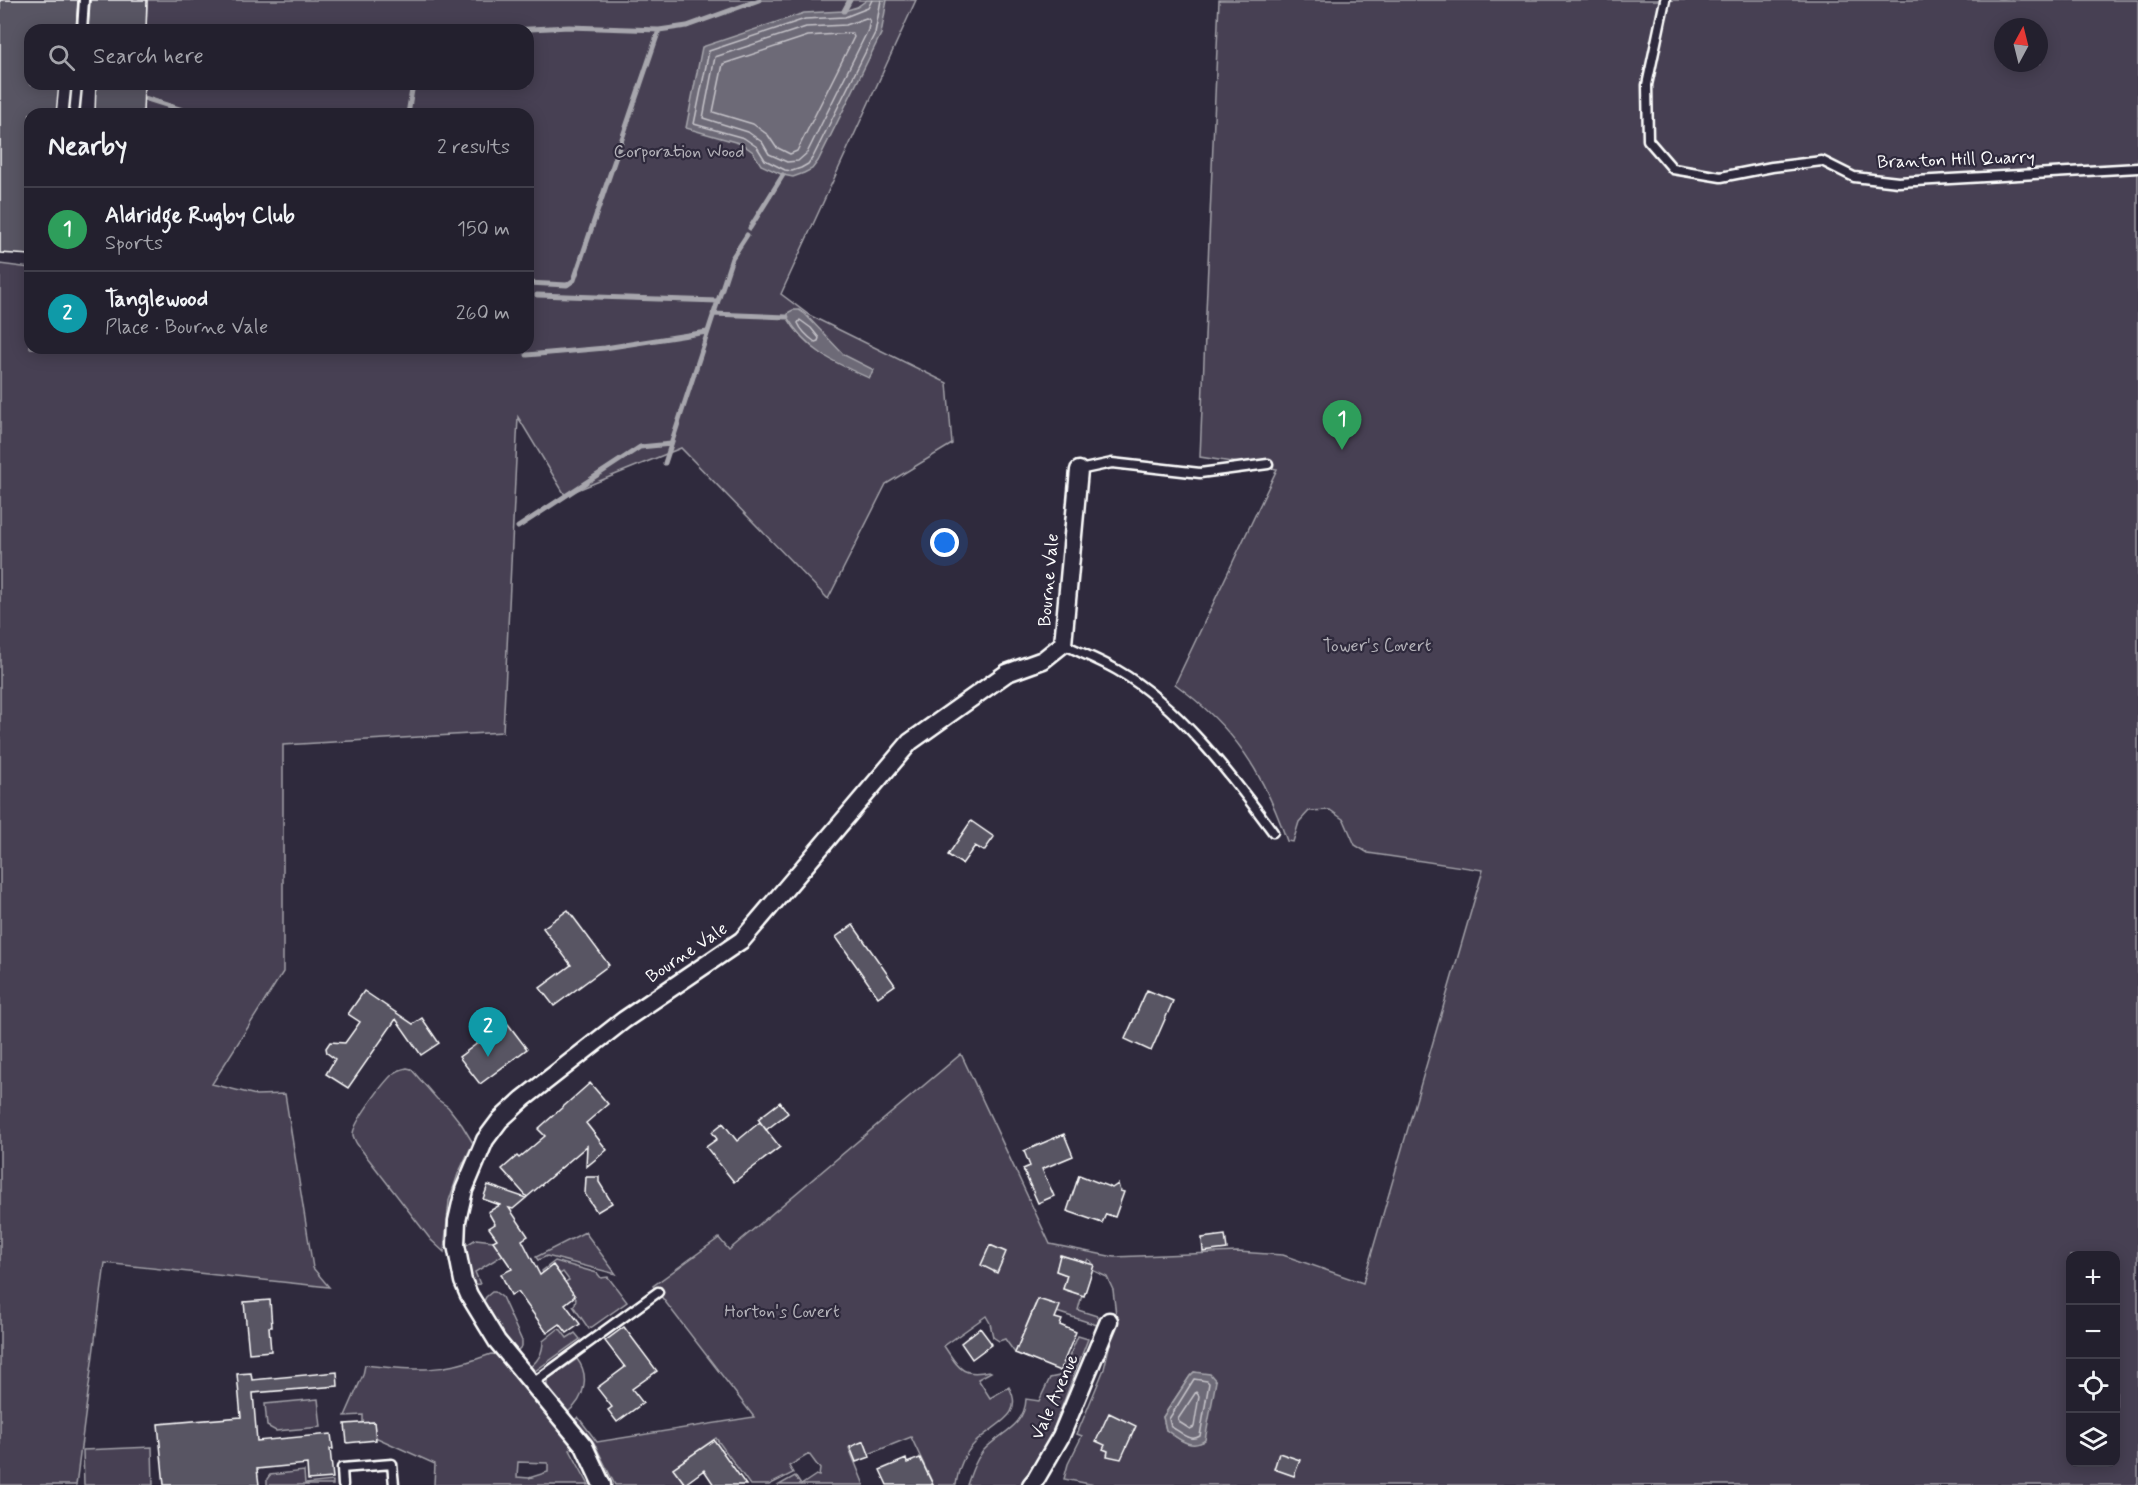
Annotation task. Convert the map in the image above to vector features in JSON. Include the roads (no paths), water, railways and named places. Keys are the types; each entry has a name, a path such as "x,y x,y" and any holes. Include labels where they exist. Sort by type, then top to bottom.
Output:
{"street":[{"name":"Bourne Vale","path":"603,1485 584,1446 497,1341 469,1295 460,1269 456,1245 460,1205 472,1166 485,1140 500,1120 523,1099 624,1020 742,940 910,742 1007,673 1043,660 1063,644 1079,470"},
{"name":"Vale Avenue","path":"1031,1485 1061,1436 1109,1321"}],"lane":[{"path":"82,24 84,0"},
{"name":"Branton Hill Quarry","path":"1665,0 1647,86 1648,140 1673,169 1720,177 1772,167 1822,162 1854,177 1898,182 2138,168"},
{"path":"75,108 76,90"},
{"path":"1079,470 1112,463 1200,473 1268,464"},
{"path":"1063,644 1118,670 1156,699 1195,735 1229,774 1273,832"},
{"path":"533,1383 658,1292"},
{"path":"343,1485 342,1468 392,1464 394,1485"}],"water":[{"path":"867,0 887,0 881,34 812,169 793,177 783,175 761,165 753,152 742,144 686,128 702,47 804,13 844,11 857,7"},
{"path":"793,310 799,310 805,314 844,355 874,370 869,378 833,361 803,339 787,317"},
{"path":"1194,1372 1210,1374 1216,1381 1205,1440 1190,1444 1166,1430 1163,1417"}],"waterway":[{"path":"534,29 569,27 659,30 687,26 759,0"},
{"path":"844,11 850,0"},
{"path":"534,283 567,285 574,280 659,30"},
{"path":"409,108 412,90"},
{"path":"141,97 176,108"},
{"path":"750,228 783,175"},
{"path":"665,463 732,258 747,235"},
{"path":"537,295 718,301"},
{"path":"713,314 787,317"},
{"path":"527,355 605,348 707,332"},
{"path":"518,527 640,447 671,444"}],"place":[{"name":"Aldridge Rugby Club","path":"1342,450"},
{"name":"Tanglewood","path":"488,1057"}],"park label":[{"name":"Corporation Wood","path":"679,152"},
{"name":"Tower's Covert","path":"1377,646"},
{"name":"Horton's Covert","path":"782,1312"}]}
